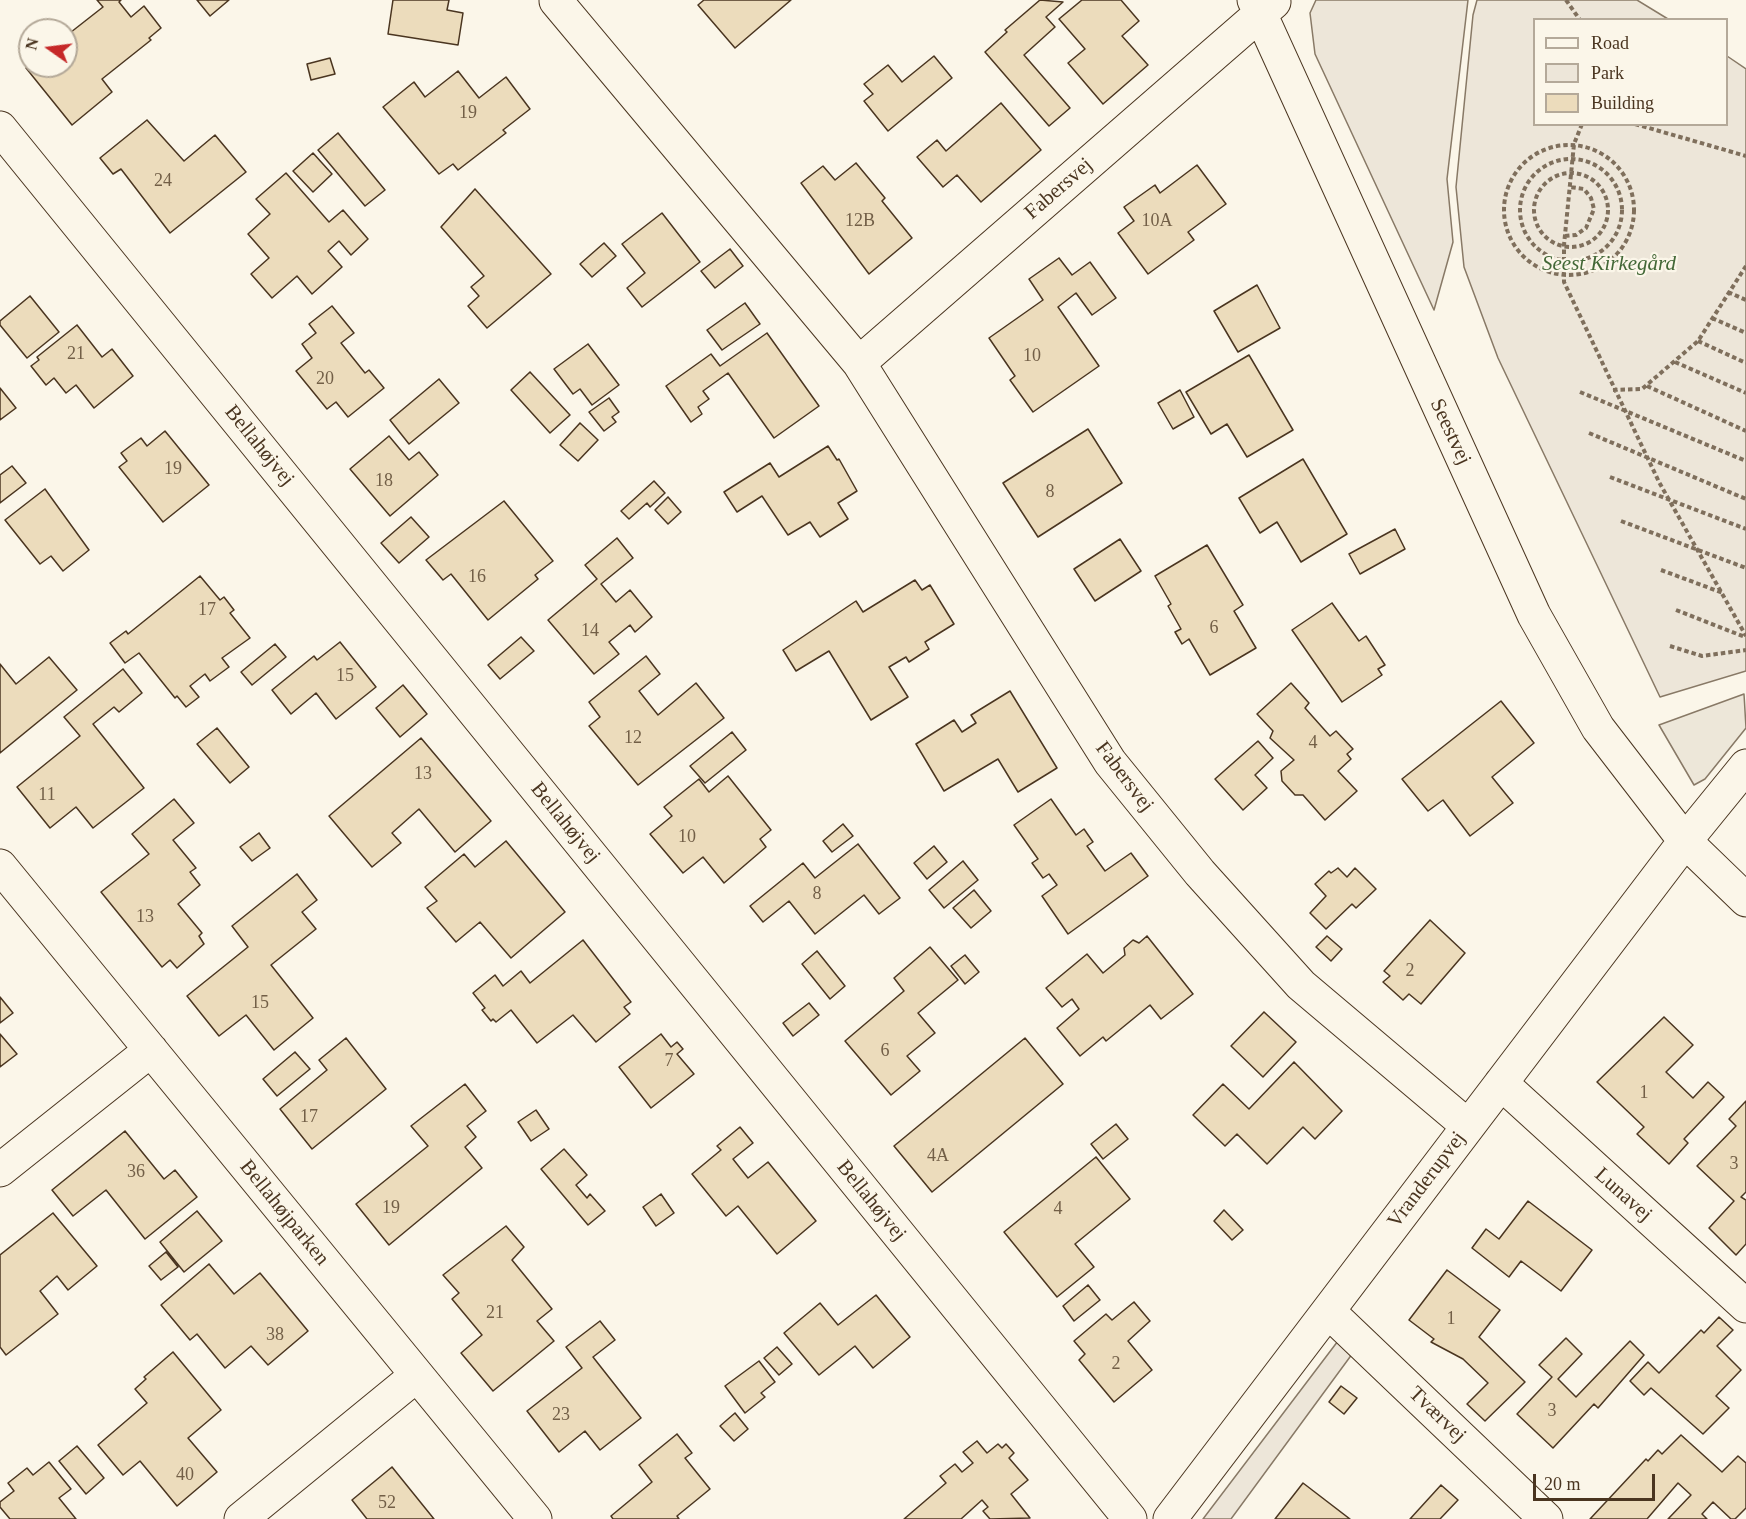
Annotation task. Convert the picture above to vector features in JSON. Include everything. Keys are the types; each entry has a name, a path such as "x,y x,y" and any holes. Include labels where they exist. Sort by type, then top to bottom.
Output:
{"street":[{"name":"Fabersvej","path":"556,2 859,363 1110,762 1200,873 1301,985 1468,1126"},
{"name":"Fabersvej","path":"859,363 1263,5"},
{"name":"Seestvej","path":"1263,5 1534,615 1598,728 1685,841 1746,900"},
{"name":"Bellahøjvej","path":"0,128 1130,1519"},
{"path":"1685,841 1746,766"},
{"name":"Vranderupvej","path":"1170,1519 1685,841"},
{"name":"Bellahøjparken","path":"0,866 535,1519"},
{"path":"0,1170 151,1050"},
{"name":"Lunavej","path":"1501,1083 1746,1306"},
{"name":"Tværvej","path":"1328,1311 1546,1519"},
{"path":"241,1519 417,1375"}],"path":[{"path":"1566,0 1580,18"},
{"path":"1581,126 1574,144 1572,160 1564,245 1564,282 1613,390 1669,500 1700,551 1746,637"},
{"path":"1642,126 1746,156"},
{"path":"1574,144 1602,153 1625,175 1631,188 1634,222 1630,235 1604,266 1592,273 1564,276 1546,271 1528,262 1517,248 1505,217 1505,201 1516,170 1529,157 1555,145 1574,144"},
{"path":"1572,160 1589,161 1612,180 1621,209 1619,224 1612,240 1601,253 1586,260 1564,261 1538,250 1527,237 1519,207 1523,190 1533,174 1546,164 1572,160"},
{"path":"1571,172 1595,181 1602,190 1609,214 1606,227 1589,245 1580,247 1564,245 1554,242 1541,233 1534,220 1533,204 1549,181 1559,174 1571,172"},
{"path":"1565,236 1576,235 1586,228 1594,209 1591,198 1584,189 1570,187"},
{"path":"1613,390 1642,389 1698,341 1745,268"},
{"path":"1728,292 1746,300"},
{"path":"1712,318 1746,333"},
{"path":"1698,341 1746,363"},
{"path":"1675,362 1746,393"},
{"path":"1647,386 1746,431"},
{"path":"1580,392 1746,461"},
{"path":"1589,433 1746,499"},
{"path":"1610,477 1746,529"},
{"path":"1621,521 1746,568"},
{"path":"1661,570 1723,593"},
{"path":"1676,610 1746,637"},
{"path":"1670,645 1702,656 1746,650"}],"green space":[{"path":"1316,0 1468,0 1447,179 1453,242 1434,310 1315,54 1310,13"},
{"name":"Seest Kirkegård","path":"1477,0 1637,0 1666,18 1533,18 1533,126 1728,126 1728,57 1746,69 1746,671 1660,697 1498,358 1464,267 1456,187 1473,15"},
{"path":"1341,1337 1358,1346 1231,1519 1203,1519"}],"shaded area":[{"path":"1744,694 1746,728 1705,779 1694,785 1659,725"}],"building":[{"path":"97,0 121,0 119,2 131,17 144,6 161,28 149,38 151,40 102,79 112,92 72,125 34,78 78,78 78,27 103,7"},
{"path":"197,0 229,0 210,16"},
{"path":"393,0 449,0 447,10 463,13 458,45 388,34"},
{"path":"704,0 791,0 735,48 698,5"},
{"path":"1040,0 1063,2 1046,17 1055,27 1024,55 1070,108 1049,126 985,52 1007,32 1005,30"},
{"path":"1082,0 1121,0 1139,21 1122,36 1148,65 1103,104 1068,63 1085,49 1059,19"},
{"path":"934,56 952,78 888,131 864,101 873,94 864,84 888,65 902,82"},
{"path":"330,58 335,74 311,80 307,64"},
{"path":"458,71 479,98 506,77 530,109 503,130 506,133 458,170 453,164 439,174 383,107 414,82 425,97"},
{"path":"1001,103 1041,150 981,202 957,175 943,187 917,157 937,140 946,151"},
{"path":"147,120 184,161 215,135 246,172 170,233 121,169 113,174 100,158"},
{"path":"338,133 385,190 365,206 318,150"},
{"path":"313,153 332,174 313,192 293,171"},
{"path":"856,163 885,198 882,201 912,238 869,274 801,183 823,166 835,180"},
{"path":"1197,165 1226,204 1188,232 1194,240 1148,274 1118,233 1134,221 1124,207 1155,185 1160,193"},
{"path":"286,173 329,222 343,210 368,239 351,255 339,241 328,251 342,267 312,294 297,276 272,298 251,274 269,258 248,234 270,214 256,199"},
{"path":"475,189 551,274 487,328 468,306 479,296 471,287 484,276 441,227"},
{"path":"662,213 700,262 642,307 627,288 645,273 622,244"},
{"path":"604,243 616,256 592,277 580,264"},
{"path":"730,249 743,266 715,288 701,271"},
{"path":"1059,258 1072,275 1090,262 1116,298 1092,315 1076,293 1058,307 1099,366 1033,412 1010,380 1015,376 989,338 1043,300 1029,279"},
{"path":"1257,285 1280,328 1238,352 1214,311"},
{"path":"30,296 59,332 27,358 0,325 0,321"},
{"path":"745,303 760,324 722,350 707,330"},
{"path":"332,306 354,333 341,343 365,373 369,370 384,388 348,417 336,402 327,409 296,371 312,358 302,344 316,333 309,324"},
{"path":"77,325 102,357 112,349 133,376 94,408 76,385 66,393 54,378 46,385 31,366 39,360 37,357"},
{"path":"767,333 819,406 774,438 728,373 703,391 709,399 698,407 702,414 691,422 666,386 711,354 720,366"},
{"path":"588,344 619,385 592,405 580,389 573,394 554,369"},
{"path":"1249,355 1293,430 1247,457 1227,424 1211,434 1186,392"},
{"path":"530,372 570,415 550,433 511,390"},
{"path":"439,379 459,403 409,444 390,420"},
{"path":"0,388 16,408 0,420"},
{"path":"1180,390 1194,417 1173,429 1158,403"},
{"path":"609,398 619,412 612,417 616,422 604,431 589,412"},
{"path":"580,423 598,440 578,461 560,445"},
{"path":"1088,429 1122,483 1038,537 1003,483"},
{"path":"165,431 209,485 163,522 119,467 127,461 121,453 141,438 147,446"},
{"path":"389,436 409,460 419,452 438,475 390,516 350,469"},
{"path":"828,446 837,460 839,459 857,491 838,503 848,519 820,537 810,522 788,535 762,496 737,512 724,492 770,463 779,477"},
{"path":"1303,459 1347,534 1301,562 1277,522 1260,533 1239,498"},
{"path":"12,466 26,483 0,503 0,475"},
{"path":"654,481 665,493 650,507 647,503 629,519 621,511"},
{"path":"45,489 89,550 63,571 51,556 40,564 5,520"},
{"path":"668,497 681,512 668,524 655,510"},
{"path":"504,501 553,561 535,575 538,579 488,620 451,574 443,580 426,560"},
{"path":"411,517 429,537 399,563 381,543"},
{"path":"1395,529 1405,549 1360,574 1349,554"},
{"path":"617,538 633,558 601,584 616,602 630,590 652,617 635,632 630,625 609,642 619,654 594,674 548,620 597,579 585,565"},
{"path":"1120,539 1141,571 1095,601 1074,569"},
{"path":"1207,545 1243,605 1234,611 1256,648 1210,675 1189,639 1182,644 1175,632 1181,629 1168,606 1171,604 1155,576"},
{"path":"200,576 220,600 224,597 234,610 230,613 250,638 222,658 229,667 210,681 205,674 190,686 199,697 186,707 177,696 175,698 139,653 125,663 110,643 126,631 128,634"},
{"path":"915,580 922,590 930,585 954,624 925,642 929,649 909,662 906,657 889,667 908,697 871,720 829,651 796,671 783,650 856,601 863,612"},
{"path":"1332,603 1359,641 1366,636 1385,665 1378,669 1382,675 1342,702 1292,630"},
{"path":"521,637 534,651 500,679 488,665"},
{"path":"340,642 376,687 336,719 316,693 291,714 272,690 314,656 317,660"},
{"path":"275,644 286,657 252,685 241,672"},
{"path":"646,656 660,674 639,691 658,715 696,683 724,718 638,785 589,726 600,717 589,702"},
{"path":"49,657 77,690 0,753 0,664 16,684"},
{"path":"123,669 142,693 119,712 114,707 93,724 144,788 93,828 76,807 50,828 17,787 80,736 64,717"},
{"path":"1291,683 1309,703 1305,708 1330,736 1336,731 1353,749 1347,754 1351,759 1338,771 1357,791 1325,820 1303,795 1295,795 1282,781 1281,771 1294,760 1270,738 1273,731 1257,714"},
{"path":"403,685 427,714 400,737 376,708"},
{"path":"1010,691 1057,768 1018,792 998,759 944,791 916,744 954,720 962,732 976,723 971,715"},
{"path":"1501,701 1534,743 1492,777 1513,803 1470,836 1443,800 1428,811 1402,779"},
{"path":"217,728 249,767 230,783 197,744"},
{"path":"732,732 746,750 705,783 690,766"},
{"path":"421,738 491,821 455,852 419,809 392,833 401,843 372,867 329,816"},
{"path":"1258,741 1273,758 1255,775 1267,788 1243,810 1215,779"},
{"path":"728,776 771,830 760,839 766,847 724,883 703,857 683,873 650,834 672,816 664,807 699,779 709,792"},
{"path":"174,799 194,823 173,840 196,868 190,872 200,885 178,904 202,933 199,936 204,944 177,968 170,960 162,967 101,892 149,854 132,834"},
{"path":"1051,799 1076,835 1084,829 1093,842 1087,846 1105,871 1131,853 1148,876 1068,934 1042,896 1057,885 1049,874 1043,878 1032,863 1038,859 1014,825"},
{"path":"843,824 853,836 832,852 823,841"},
{"path":"259,833 270,848 252,861 240,847"},
{"path":"506,841 565,912 511,958 480,922 456,942 427,908 437,901 425,887 464,854 475,867"},
{"path":"858,844 900,898 879,914 864,895 815,934 789,901 763,922 750,906 803,863 815,878"},
{"path":"934,846 947,862 927,879 914,863"},
{"path":"963,861 978,880 944,908 929,890"},
{"path":"1338,868 1347,877 1355,868 1376,889 1356,908 1352,904 1326,929 1310,913 1326,896 1315,884 1329,871 1331,873"},
{"path":"297,874 317,900 302,912 316,929 271,965 313,1018 274,1050 246,1015 219,1036 187,996 248,947 232,926"},
{"path":"974,890 991,911 971,928 953,908"},
{"path":"1430,920 1465,953 1421,1004 1409,994 1403,1000 1383,982 1390,976 1384,971"},
{"path":"1147,936 1193,994 1161,1019 1150,1005 1106,1041 1103,1037 1080,1056 1057,1028 1079,1009 1072,999 1062,1007 1046,988 1087,954 1103,973 1125,955 1124,948 1133,940 1139,943"},
{"path":"1327,936 1342,949 1331,961 1316,947"},
{"path":"583,940 631,1002 624,1007 630,1014 596,1042 573,1015 537,1043 511,1010 496,1022 493,1019 491,1021 482,1010 485,1008 473,993 495,975 503,986 521,971 530,983"},
{"path":"930,947 958,980 918,1013 935,1033 907,1056 920,1071 891,1095 845,1041 904,991 894,978"},
{"path":"817,951 845,986 830,999 802,964"},
{"path":"965,955 979,972 965,984 951,966"},
{"path":"0,997 13,1013 0,1023"},
{"path":"809,1003 819,1015 793,1036 783,1023"},
{"path":"1264,1012 1296,1042 1263,1077 1231,1046"},
{"path":"1664,1017 1693,1045 1666,1072 1693,1098 1708,1082 1724,1097 1684,1139 1688,1143 1669,1164 1637,1134 1644,1127 1597,1082"},
{"path":"0,1034 17,1054 0,1067"},
{"path":"661,1034 671,1047 677,1042 683,1049 677,1054 694,1074 651,1108 619,1067"},
{"path":"346,1038 386,1089 312,1149 280,1109 327,1070 319,1060"},
{"path":"1025,1038 1063,1084 932,1192 894,1146"},
{"path":"295,1052 310,1069 277,1096 263,1079"},
{"path":"1294,1062 1342,1111 1315,1139 1303,1127 1267,1164 1237,1134 1225,1146 1193,1115 1223,1084 1249,1109"},
{"path":"465,1084 486,1111 467,1126 476,1137 465,1147 482,1168 389,1245 356,1204 428,1146 411,1126"},
{"path":"1746,1101 1746,1192 1741,1197 1746,1200 1746,1244 1736,1255 1709,1228 1734,1201 1697,1166 1736,1126 1729,1119"},
{"path":"536,1110 549,1129 531,1141 518,1122"},
{"path":"1116,1124 1128,1139 1103,1159 1091,1144"},
{"path":"740,1127 753,1143 733,1159 748,1178 768,1162 816,1221 777,1254 738,1206 726,1216 692,1174 721,1150 717,1146"},
{"path":"125,1131 164,1179 175,1170 197,1197 145,1239 106,1190 73,1216 52,1190"},
{"path":"564,1149 587,1175 576,1185 587,1198 590,1194 605,1211 588,1225 541,1169"},
{"path":"1096,1157 1130,1199 1075,1244 1094,1267 1057,1297 1004,1232"},
{"path":"661,1194 674,1213 656,1226 643,1207"},
{"path":"1528,1201 1592,1250 1561,1291 1521,1261 1509,1277 1472,1248 1486,1229 1499,1239"},
{"path":"1224,1210 1243,1230 1232,1240 1214,1221"},
{"path":"197,1211 222,1241 184,1272 160,1242"},
{"path":"53,1213 97,1266 68,1290 57,1276 40,1291 58,1314 6,1355 0,1347 0,1255"},
{"path":"506,1226 524,1247 512,1260 552,1309 537,1321 554,1341 493,1391 461,1353 482,1335 452,1299 459,1293 443,1275"},
{"path":"166,1252 178,1267 161,1280 149,1266"},
{"path":"209,1264 234,1294 260,1273 308,1331 268,1365 251,1346 225,1368 197,1334 190,1340 161,1305"},
{"path":"1447,1270 1500,1310 1479,1337 1525,1382 1485,1421 1467,1404 1488,1383 1463,1359 1431,1342 1434,1339 1409,1320"},
{"path":"1088,1285 1100,1300 1074,1321 1063,1306"},
{"path":"876,1295 910,1337 873,1368 855,1346 819,1375 784,1333 820,1303 838,1325"},
{"path":"1134,1302 1150,1321 1128,1341 1152,1370 1114,1402 1079,1360 1085,1354 1074,1341 1106,1314 1112,1320"},
{"path":"1719,1317 1733,1330 1717,1346 1741,1370 1716,1396 1729,1408 1703,1434 1651,1388 1644,1395 1630,1381 1648,1362 1659,1373 1701,1330 1704,1333"},
{"path":"600,1321 615,1340 593,1357 641,1418 600,1450 585,1431 559,1452 527,1411 582,1368 566,1347"},
{"path":"1566,1338 1582,1354 1558,1379 1576,1397 1630,1341 1644,1355 1598,1408 1594,1404 1553,1448 1517,1414 1552,1377 1539,1365"},
{"path":"777,1347 792,1364 779,1375 764,1358"},
{"path":"173,1352 221,1410 188,1438 217,1472 177,1506 140,1461 123,1475 98,1445 147,1403 135,1389 146,1379 144,1377"},
{"path":"759,1361 775,1382 761,1393 765,1397 745,1413 725,1386"},
{"path":"1341,1386 1357,1398 1344,1414 1329,1402"},
{"path":"735,1413 748,1429 734,1441 720,1426"},
{"path":"677,1434 692,1453 685,1458 710,1489 677,1516 679,1519 613,1519 611,1516 652,1482 639,1465"},
{"path":"1681,1435 1722,1472 1738,1456 1746,1463 1746,1508 1735,1519 1731,1519 1713,1502 1702,1514 1707,1519 1668,1519 1691,1495 1678,1483 1647,1519 1590,1519 1646,1459 1648,1461 1658,1450 1662,1454"},
{"path":"977,1441 987,1453 998,1444 1002,1448 1006,1444 1014,1453 1009,1458 1028,1480 1011,1494 1030,1518 990,1519 983,1511 988,1507 982,1500 961,1519 904,1519 946,1483 940,1476 955,1464 962,1472 973,1463 963,1452"},
{"path":"77,1446 104,1478 86,1494 59,1461"},
{"path":"49,1462 71,1489 59,1498 76,1519 10,1519 0,1507 0,1502 14,1491 8,1483 27,1468 33,1475"},
{"path":"392,1467 434,1519 367,1519 352,1500"},
{"path":"1303,1483 1350,1519 1275,1519"},
{"path":"1441,1485 1458,1500 1440,1519 1410,1519"}]}
